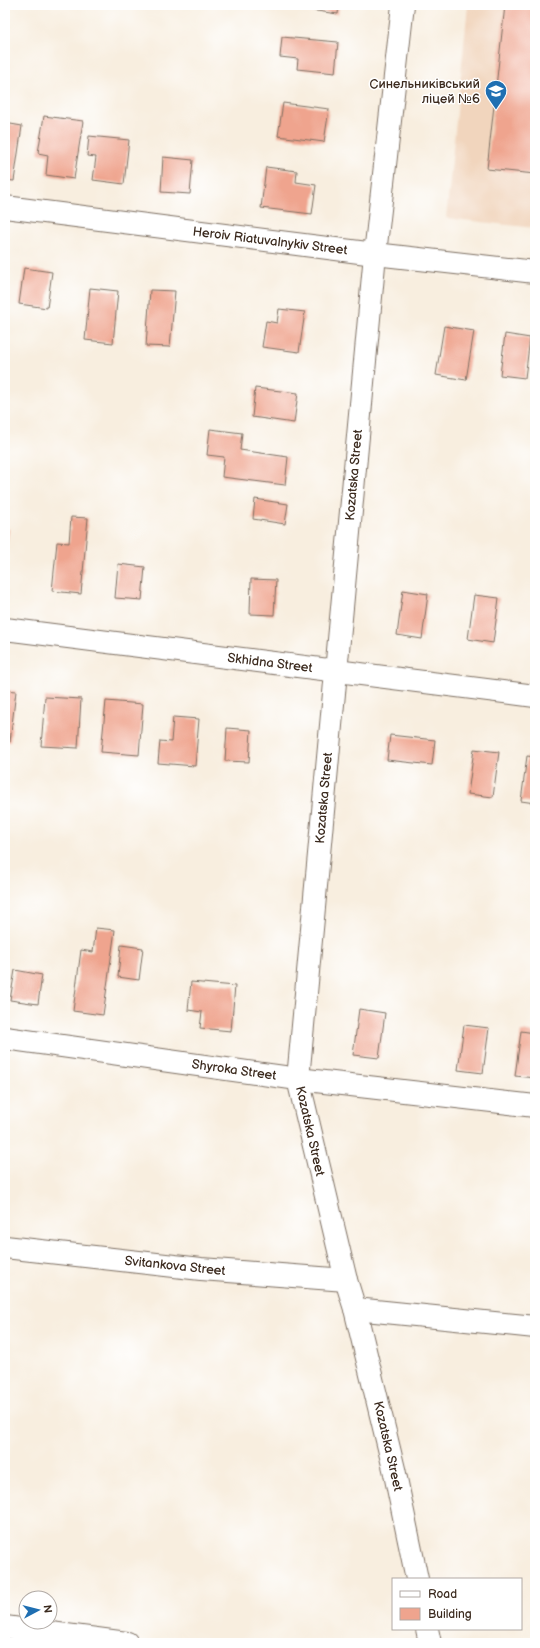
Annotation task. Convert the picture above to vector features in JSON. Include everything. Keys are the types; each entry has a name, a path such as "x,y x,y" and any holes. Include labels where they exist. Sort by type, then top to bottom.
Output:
{"street":[{"name":"Kozatska Street","path":"403,5 375,254 298,1079 346,1280 355,1309 394,1468 417,1578"},
{"name":"Heroiv Riatuvalnykiv Street","path":"5,207 375,254 535,272"},
{"name":"Skhidna Street","path":"5,629 535,696"},
{"name":"Shyroka Street","path":"5,1038 298,1079 535,1106"},
{"name":"Svitankova Street","path":"5,1247 201,1269 346,1280"},
{"path":"355,1309 535,1327"},
{"path":"5,1627 127,1643"},
{"path":"427,1630 430,1643"}],"shaded area":[{"name":"Синельниківський ліцей №6","path":"468,5 535,5 535,228 446,218"}],"building":[{"path":"295,5 339,5 338,14 295,8"},
{"path":"505,5 535,5 535,174 487,169"},
{"path":"282,37 338,42 335,73 297,69 298,59 280,57"},
{"path":"283,103 329,109 324,142 278,136"},
{"path":"44,116 83,121 74,179 46,175 48,155 38,153"},
{"path":"5,123 22,126 14,181 5,180"},
{"path":"89,136 129,140 124,184 93,180 96,157 87,156"},
{"path":"163,157 193,160 190,194 161,192"},
{"path":"266,167 297,171 296,182 316,185 312,214 261,208"},
{"path":"24,268 52,272 47,308 19,304"},
{"path":"90,288 118,291 113,343 85,340"},
{"path":"150,290 175,291 170,347 146,346"},
{"path":"279,309 305,312 299,352 262,347 266,321 277,323"},
{"path":"444,326 474,331 466,380 436,375"},
{"path":"505,334 530,338 525,378 500,375"},
{"path":"255,388 298,393 294,423 252,417"},
{"path":"210,429 242,433 240,450 288,457 285,485 222,477 224,457 207,455"},
{"path":"255,499 288,504 285,524 253,519"},
{"path":"71,517 88,518 81,594 52,591 57,542 69,543"},
{"path":"5,529 9,529 6,552 5,552"},
{"path":"118,564 145,567 142,600 115,598"},
{"path":"251,579 276,580 274,615 250,614"},
{"path":"403,590 428,594 422,639 397,635"},
{"path":"474,595 499,598 493,643 468,639"},
{"path":"5,690 16,691 10,742 5,741"},
{"path":"45,697 81,699 78,748 41,746"},
{"path":"106,701 143,704 139,755 101,752"},
{"path":"173,717 199,719 195,766 158,763 160,741 171,742"},
{"path":"227,728 251,730 249,762 225,761"},
{"path":"390,735 435,740 432,765 387,760"},
{"path":"474,749 499,752 493,797 468,794"},
{"path":"527,756 535,757 535,803 521,801"},
{"path":"96,928 115,930 103,1015 73,1011 81,950 93,952"},
{"path":"121,945 143,948 139,980 118,977"},
{"path":"15,970 42,975 38,1004 10,1000"},
{"path":"191,982 235,986 231,1031 200,1028 202,1012 188,1010"},
{"path":"359,1009 385,1013 379,1058 353,1055"},
{"path":"464,1025 489,1028 483,1073 458,1070"},
{"path":"521,1031 535,1033 535,1078 515,1076"}],"place":[{"name":"Синельниківський ліцей №6","path":"496,110"}]}
